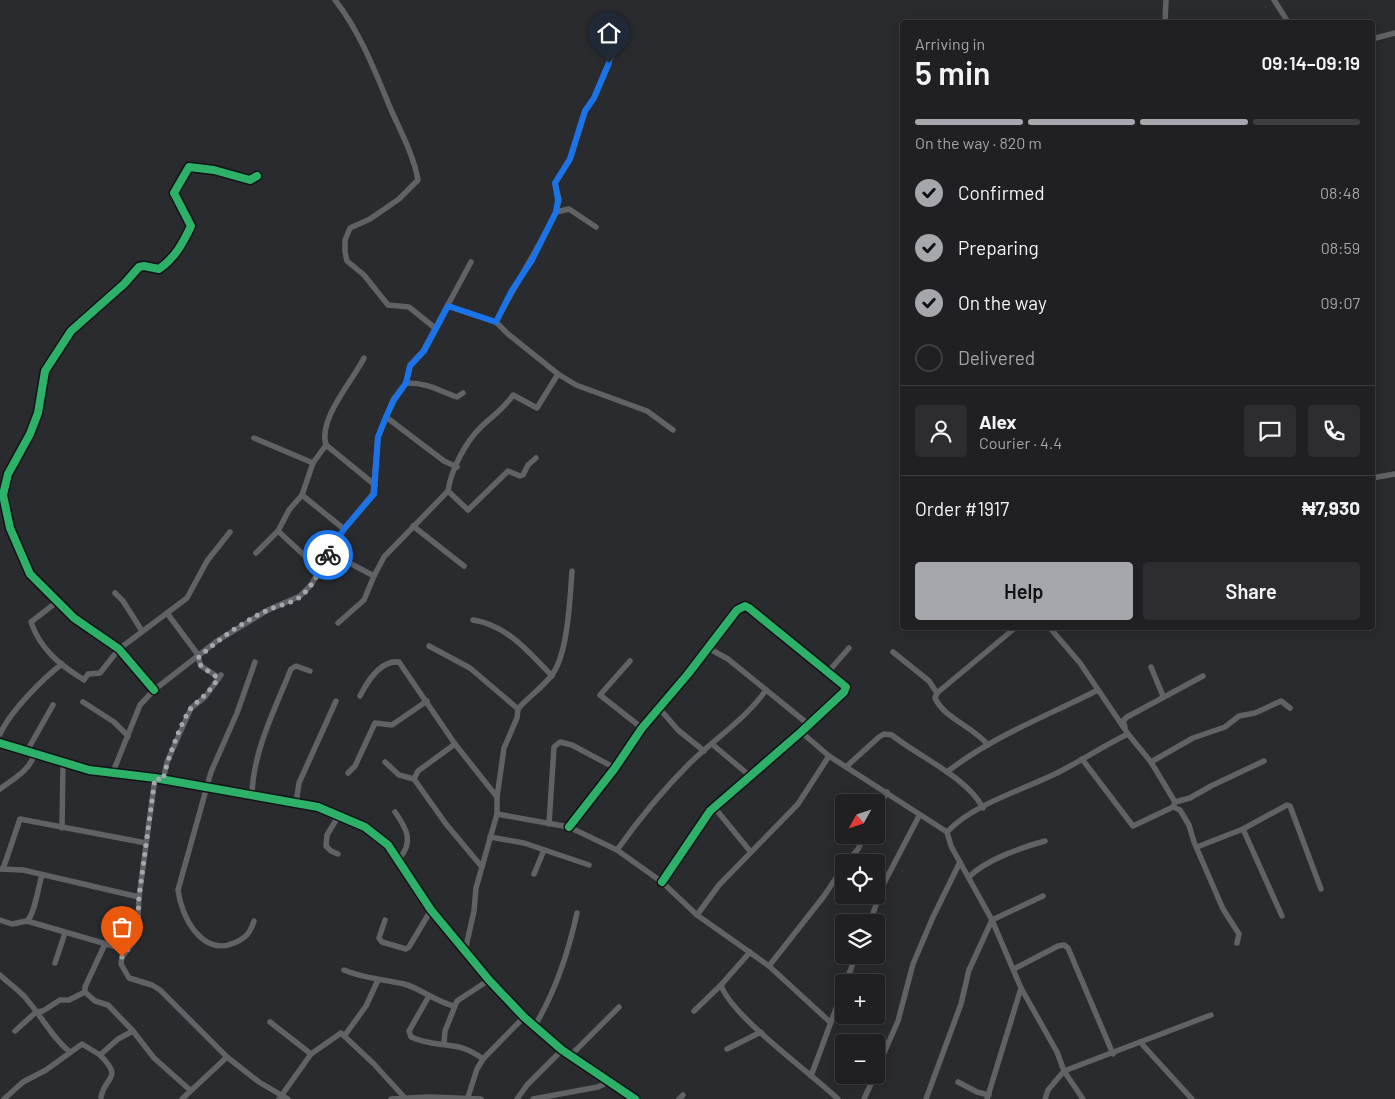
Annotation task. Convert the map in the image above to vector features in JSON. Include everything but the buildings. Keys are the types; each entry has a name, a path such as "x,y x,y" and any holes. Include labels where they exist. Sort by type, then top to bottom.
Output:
{"street":[{"path":"335,0 369,58 399,128 418,180 399,199 370,219 350,228 345,246 347,261 364,275 388,305 409,307 435,328"},
{"path":"1165,20 1166,0"},
{"path":"1274,0 1287,20"},
{"path":"1375,38 1395,33"},
{"path":"496,322 511,292 532,260 556,212 558,200 555,183 572,153 585,111 594,98 617,44"},
{"path":"154,690 119,649 74,618 30,574 10,528 3,495 8,474 30,434 38,413 45,371 71,331 124,284 135,271 144,266 158,269 179,250 191,226 174,193 189,167 214,170 250,180 257,176"},
{"path":"556,212 570,209 596,227"},
{"path":"113,772 140,705 154,690 198,658 217,641 268,610 300,596 311,585 344,529 374,494 378,437 386,417 394,400 406,383 410,366 424,351 471,262"},
{"path":"448,306 496,322 558,374 576,385 647,411 673,430"},
{"path":"364,358 327,421 324,440 326,446 375,485"},
{"path":"338,623 364,600 384,557 448,491 457,467 480,428 497,415 513,395 537,408 558,374"},
{"path":"406,383 415,382 430,386 457,397 463,392"},
{"path":"386,417 444,461 457,467"},
{"path":"254,438 313,463"},
{"path":"256,554 278,531 289,510 302,494 313,463 326,446"},
{"path":"448,491 468,510 508,471 523,475 528,465 536,458"},
{"path":"1375,477 1395,474"},
{"path":"302,494 344,529"},
{"path":"412,526 464,566"},
{"path":"278,531 320,570"},
{"path":"58,601 31,622 43,647 84,680 88,674 100,673 119,649 187,598 207,562 230,532"},
{"path":"329,552 374,576"},
{"path":"465,950 482,867 497,814 497,797 504,748 518,709 552,676 557,665 569,621 572,571"},
{"path":"115,593 123,600 142,631"},
{"path":"569,827 615,768 642,728 737,610 745,606 829,670 846,686 844,692 801,732 714,807 683,848 662,882"},
{"path":"163,780 166,762 191,708 205,697 220,676 201,666 198,658 167,613"},
{"path":"473,620 487,622 513,637 552,676"},
{"path":"988,745 969,726 943,710 935,698 937,693 1013,630"},
{"path":"1052,630 1080,663 1128,734 1151,762 1174,804 1189,825 1223,909 1239,934 1237,943"},
{"path":"429,646 470,668 518,709"},
{"path":"708,648 728,659 808,724"},
{"path":"829,670 849,648"},
{"path":"893,652 929,680 937,693"},
{"path":"360,696 371,676 395,661 404,666 455,744 497,797"},
{"path":"630,661 600,696 642,728"},
{"path":"254,921 251,931 242,940 228,946 213,946 200,938 195,931 180,902 178,890 214,762 237,713 255,662"},
{"path":"0,734 8,718 17,707 62,664"},
{"path":"252,795 252,777 259,750 291,669 296,666 310,671"},
{"path":"1151,667 1164,696"},
{"path":"1128,734 1123,721 1127,717 1202,676"},
{"path":"617,850 640,816 704,751 738,723 757,704 766,690"},
{"path":"947,772 988,745 1036,718 1098,690"},
{"path":"296,803 300,783 336,701"},
{"path":"348,773 355,766 375,722 392,725 427,701"},
{"path":"1151,762 1193,738 1225,726 1239,716 1255,713 1281,701 1290,708"},
{"path":"82,702 114,722 128,736"},
{"path":"27,751 53,704"},
{"path":"659,708 678,730 704,751"},
{"path":"801,732 829,756 836,758 846,767 947,832 951,846 992,920 1021,988 1057,1052 1064,1071 1083,1099"},
{"path":"846,767 884,734 892,735 947,772 978,799 983,808"},
{"path":"947,832 955,824 983,808 1128,734"},
{"path":"548,824 554,747 560,742 572,745 615,768"},
{"path":"0,743 63,764 89,770 155,778 318,807 365,827 388,846 399,859 431,910 489,980 534,1027 562,1050 636,1099"},
{"path":"414,779 418,772 455,744"},
{"path":"712,744 750,776"},
{"path":"0,789 24,771 33,761 34,755"},
{"path":"697,915 719,885 750,851 798,804 829,756"},
{"path":"1082,759 1133,826 1264,761"},
{"path":"385,762 399,775 414,779 446,824 482,867"},
{"path":"62,828 63,764"},
{"path":"155,778 139,897 137,937 122,957 121,964 130,978 152,985 160,990 226,1057 283,1098 311,1054 337,1035 345,1035 404,1097"},
{"path":"885,796 887,792"},
{"path":"1197,847 1243,828 1274,810 1287,805 1290,806 1321,889"},
{"path":"714,807 750,851"},
{"path":"395,812 405,827 408,837 407,847 399,859"},
{"path":"497,814 569,827 617,850 662,882 697,915 769,966 830,1022"},
{"path":"338,854 326,846 327,835 339,815"},
{"path":"885,880 920,816"},
{"path":"139,897 42,876 23,870 2,869 19,820 146,843"},
{"path":"1243,828 1282,916"},
{"path":"490,836 524,843 589,865"},
{"path":"969,877 974,871 1026,846 1045,841"},
{"path":"534,874 544,850"},
{"path":"885,1051 898,1021 913,964 933,917 960,862"},
{"path":"27,921 34,911 34,901 42,876"},
{"path":"769,966 835,882"},
{"path":"926,1099 961,1004 969,970 992,920 1043,896"},
{"path":"385,920 379,938 388,944 406,949 410,947 431,910"},
{"path":"534,1027 558,981 567,955 577,913"},
{"path":"0,920 12,924 27,921 127,950"},
{"path":"55,963 65,933"},
{"path":"85,992 85,988 106,944"},
{"path":"1014,969 1058,946 1064,945 1068,948 1113,1054"},
{"path":"694,1011 721,985 750,952"},
{"path":"344,970 360,977 406,985 454,1006"},
{"path":"0,975 27,999 60,1044 70,1052"},
{"path":"345,1035 366,1006 378,980"},
{"path":"444,1043 445,1032 456,1001 489,980"},
{"path":"721,985 724,995 761,1032 838,1099"},
{"path":"958,1082 988,1097 1021,988"},
{"path":"15,1031 36,1012 43,1011 60,1000 69,1000 85,992"},
{"path":"85,992 95,1001 108,1005 134,1031 154,1058 190,1090"},
{"path":"429,996 409,1030 409,1035 433,1045 444,1043 460,1046 483,1059"},
{"path":"571,1055 619,1007"},
{"path":"811,1076 835,1010"},
{"path":"1044,1099 1048,1090 1064,1071 1113,1054 1211,1015"},
{"path":"468,1097 477,1069 483,1059 524,1016"},
{"path":"270,1022 311,1054"},
{"path":"100,1055 118,1039 134,1031"},
{"path":"727,1049 761,1032"},
{"path":"1140,1042 1192,1099"},
{"path":"4,1099 23,1082 46,1070 82,1044 100,1055 112,1074 112,1078 102,1091 100,1098"},
{"path":"517,1099 527,1085 562,1050"},
{"path":"182,1099 226,1057"},
{"path":"533,1099 598,1087 608,1082"},
{"path":"864,1099 870,1084"},
{"path":"392,1099 404,1097 468,1097 481,1099"}],"cycle path":[{"path":"154,690 119,649 74,618 30,574 10,528 3,495 8,474 30,434 38,413 45,371 71,331 124,284 139,267 159,269 170,260 182,244 191,226 174,193 189,167 214,170 250,180 257,176"},
{"path":"569,827 615,768 642,728 688,674 737,610 745,606 749,608 846,687 844,692 801,732 710,811 662,882"},
{"path":"0,743 89,770 155,778 318,807 365,827 388,845 431,910 489,980 524,1017 562,1050 635,1099"}],"way so far":[{"path":"122,957 137,937 139,897 155,778 163,780 166,762 191,708 205,697 218,678 201,666 198,658 217,641 242,625 268,610 291,602 300,596 311,585 328,555"}],"route":[{"path":"328,555 344,529 374,494 378,437 394,400 406,383 410,366 417,356 424,351 448,306 496,322 511,292 532,260 556,212 558,200 555,183 570,159 585,111 594,98 609,63"}]}
